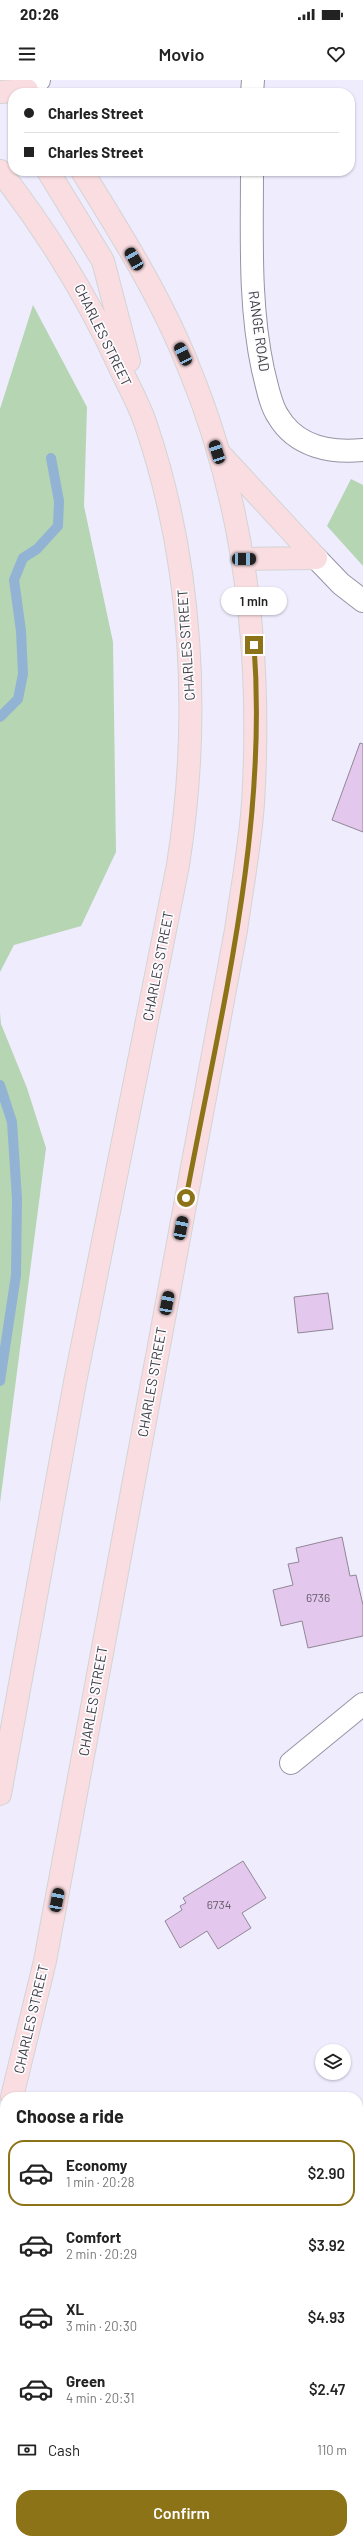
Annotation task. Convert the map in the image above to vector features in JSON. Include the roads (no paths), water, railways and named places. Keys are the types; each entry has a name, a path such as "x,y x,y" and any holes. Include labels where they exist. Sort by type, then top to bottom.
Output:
{"main road":[{"name":"CHARLES STREET","path":"0,172 33,214 78,283 107,337 145,423 172,523 185,616 191,726 186,818 75,1382 0,1794"},
{"path":"51,176 103,261 145,423"},
{"name":"CHARLES STREET","path":"13,2092 45,1961 236,930 253,805 256,738 256,677 244,559 217,452 189,368 150,286 85,176"},
{"path":"217,452 316,558"},
{"path":"244,559 316,558"}],"street":[{"name":"RANGE ROAD","path":"252,176 252,273 258,346 267,387 278,417 294,434 316,448 344,452 363,450"},
{"path":"316,558 341,584 363,600"},
{"path":"291,1762 363,1704"}],"waterway":[{"path":"0,717 18,699 23,674 21,631 14,580 23,558 37,549 58,526 59,501 51,458"},
{"path":"0,1085 12,1122 17,1199 16,1275 0,1381"}]}
